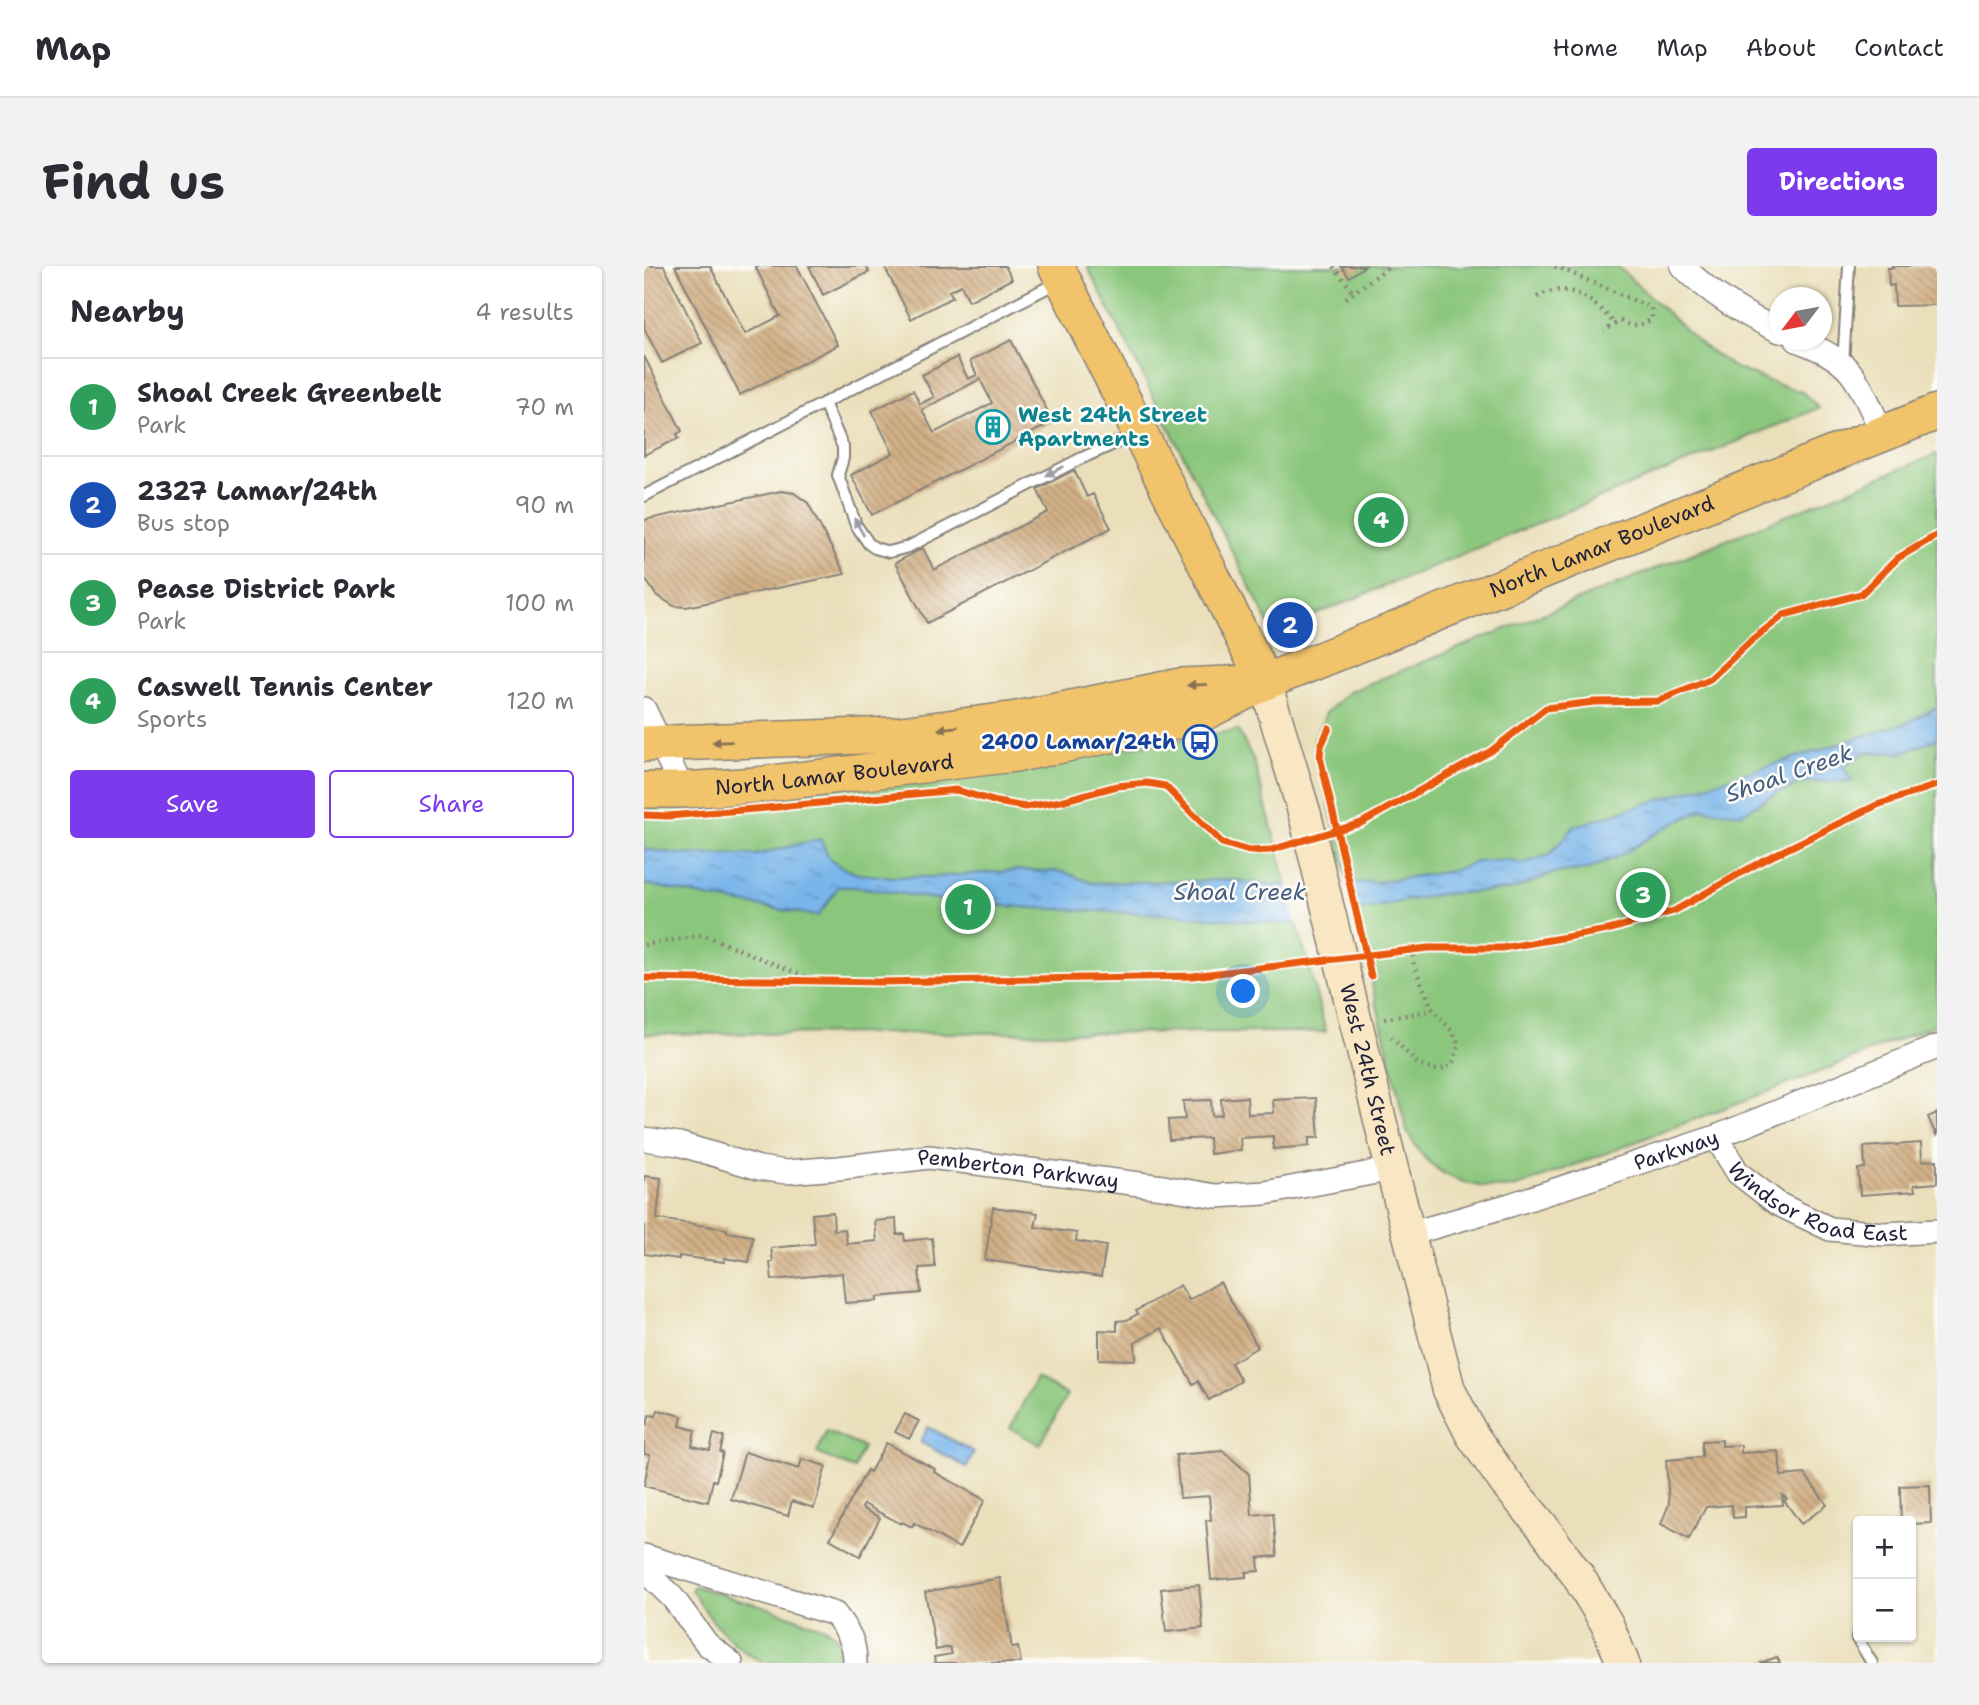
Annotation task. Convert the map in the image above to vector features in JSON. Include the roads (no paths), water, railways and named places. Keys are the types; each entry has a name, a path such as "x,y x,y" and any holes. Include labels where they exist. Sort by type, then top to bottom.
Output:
{"main road":[{"name":"West 24th Street","path":"1059,273 1265,682 1305,815 1392,1170 1450,1390 1472,1435 1578,1576 1607,1624 1623,1663"},
{"name":"North Lamar Boulevard","path":"644,790 683,790 794,780 1023,753 1193,718 1265,682 1937,412"},
{"name":"North Lamar Boulevard","path":"652,744 893,735 1017,719 1181,686 1265,682"}],"street":[{"path":"1682,266 1727,301 1769,326"},
{"path":"1819,350 1843,364 1856,380 1883,434"},
{"path":"644,709 652,744 683,790"},
{"name":"Parkway","path":"1409,1234 1510,1205 1716,1137 1937,1047"},
{"name":"Windsor Road East","path":"1716,1137 1738,1172 1778,1204 1830,1229 1884,1234 1937,1231"},
{"name":"Pemberton Parkway","path":"644,1139 680,1144 759,1168 786,1172 929,1157 1216,1196 1265,1193 1392,1170"},
{"path":"644,1556 835,1614 850,1634 855,1650 855,1663"},
{"path":"644,1570 673,1598 707,1644 731,1663"}],"lane":[{"path":"1843,364 1849,266"},
{"path":"644,496 824,403 1059,273"},
{"path":"824,403 844,447 844,458 838,475 856,525 869,544 889,552 908,548 1082,458 1140,433"},
{"path":"1859,1642 1872,1663"}],"water":[{"name":"Shoal Creek","path":"1937,707 1937,739 1902,753 1866,752 1843,766 1852,781 1804,782 1771,796 1742,814 1703,809 1621,855 1589,869 1554,873 1511,890 1441,894 1288,924 956,902 858,887 838,887 818,916 644,884 644,849 680,854 756,855 820,839 830,860 843,868 858,874 892,877 934,877 1020,870 1064,872 1092,883 1234,880 1268,885 1377,882 1452,871 1476,862 1509,860 1522,864 1549,855 1575,826 1909,722"},
{"path":"928,1427 974,1452 967,1467 920,1442"}],"place":[{"name":"West 24th Street Apartments","path":"993,427"},
{"name":"Caswell Tennis Center","path":"1381,520"},
{"name":"2327 Lamar/24th","path":"1290,625"},
{"name":"2400 Lamar/24th","path":"1200,742"},
{"name":"Pease District Park","path":"1643,895"},
{"name":"Shoal Creek Greenbelt","path":"968,907"}]}
